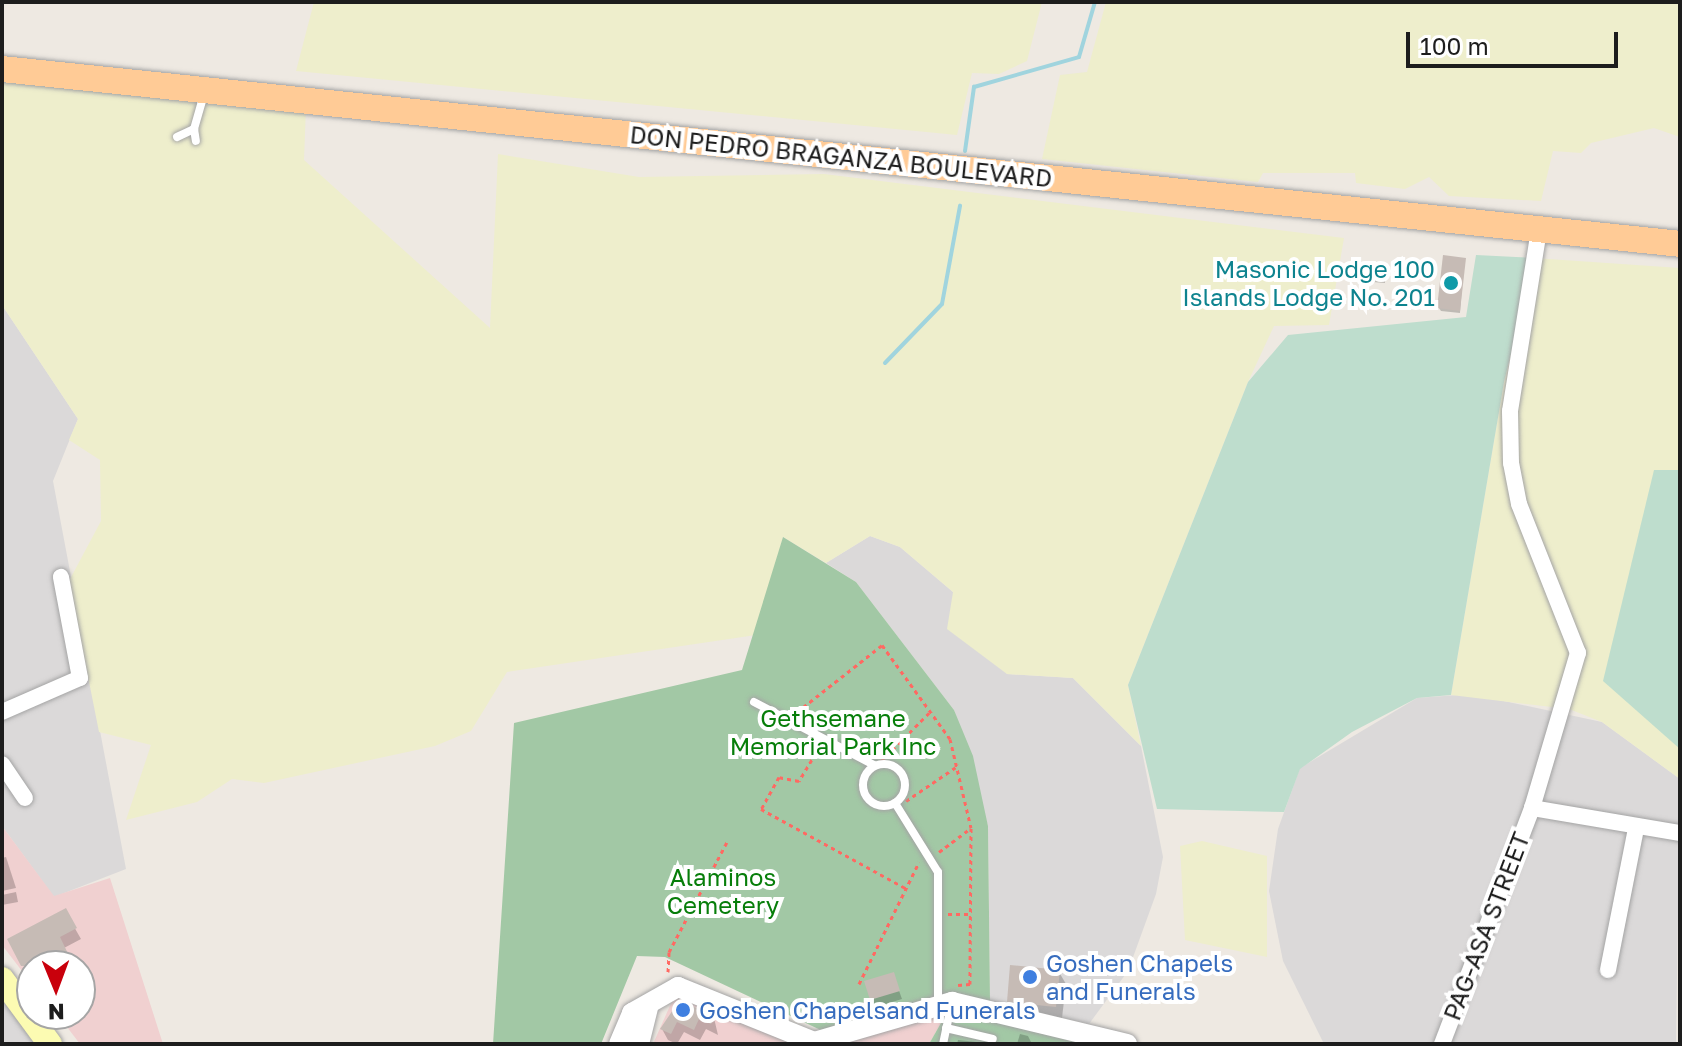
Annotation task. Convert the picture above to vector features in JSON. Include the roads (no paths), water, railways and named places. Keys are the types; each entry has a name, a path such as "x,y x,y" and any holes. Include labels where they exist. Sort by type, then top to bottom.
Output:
{"main road":[{"name":"DON PEDRO BRAGANZA BOULEVARD","path":"2,69 1680,244"},
{"path":"2,979 50,1044"}],"street":[{"name":"PAG-ASA STREET","path":"1442,1044 1532,808 1578,653 1519,504 1511,463 1510,411 1539,229"},
{"path":"2,712 80,678 61,577"},
{"path":"2,764 25,798"},
{"path":"1532,808 1680,833"},
{"path":"1608,970 1636,828"},
{"path":"639,1044 648,1014 667,990 707,994 814,1042 943,997 1127,1044"},
{"path":"619,1044 632,1013 648,1014"}],"lane":[{"path":"196,141 194,129 205,91"},
{"path":"177,137 194,129"},
{"path":"754,702 876,765 904,776 903,796 896,805"},
{"path":"876,765 864,778 868,798 896,805 932,858 946,1028 943,1044"},
{"path":"946,1028 993,1039"}],"waterway":[{"path":"965,151 974,87 1079,57 1095,2"},
{"path":"885,363 942,304 960,206"}],"place":[{"name":"Masonic Lodge 100 Islands Lodge No. 201","path":"1451,283"},
{"name":"Goshen Chapels and Funerals","path":"1030,977"},
{"name":"Goshen Chapelsand Funerals","path":"683,1010"}],"park label":[{"name":"Gethsemane Memorial Park Inc","path":"833,732"},
{"name":"Alaminos Cemetery","path":"723,891"}]}
